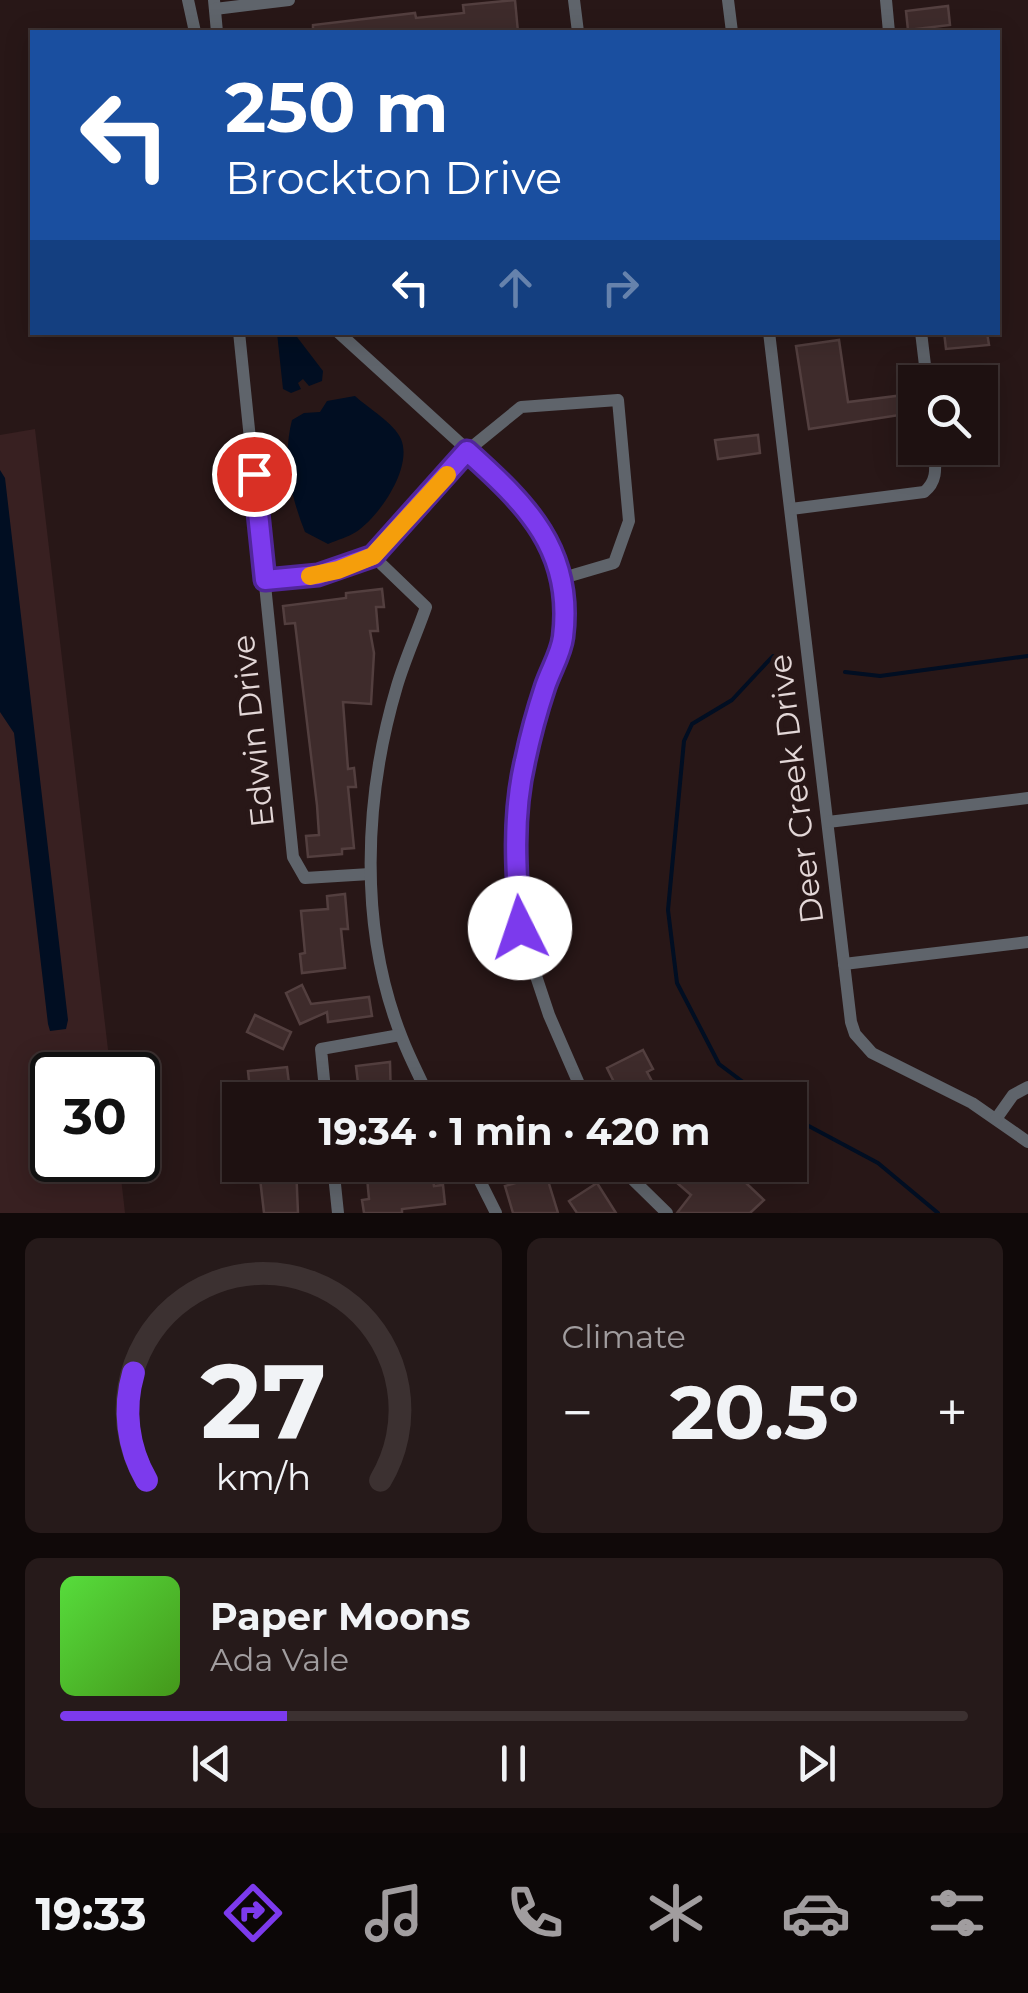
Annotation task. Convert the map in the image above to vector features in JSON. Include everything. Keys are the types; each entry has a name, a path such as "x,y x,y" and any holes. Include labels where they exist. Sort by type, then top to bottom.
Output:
{"street":[{"path":"188,0 195,30"},
{"path":"218,30 215,5 289,0"},
{"path":"574,0 578,30"},
{"path":"728,0 732,30"},
{"path":"886,0 889,30"},
{"name":"Edwin Drive","path":"240,335 293,857 306,878 370,874"},
{"path":"341,335 517,495 540,527 563,578 564,640 544,688 524,765 514,844 520,928 549,1014 578,1082"},
{"name":"Deer Creek Drive","path":"769,335 852,1022 864,1046 879,1057 952,1092 1028,1142"},
{"path":"921,335 925,365"},
{"path":"265,580 318,575 373,556 467,451 521,407 618,400 629,521 614,563 563,578"},
{"path":"791,509 924,492 933,485 935,465"},
{"path":"373,556 426,607 397,688 374,796 370,874 381,961 400,1035 422,1082"},
{"path":"828,822 1028,798"},
{"path":"844,964 1028,942"},
{"path":"324,1082 321,1049 400,1035"},
{"path":"996,1118 1013,1095 1028,1087"},
{"path":"335,1182 338,1213"},
{"path":"483,1182 496,1213"},
{"path":"635,1182 667,1213"}],"shaded area":[{"path":"35,429 108,1052 30,1052 30,1182 121,1182 125,1213 0,1213 0,435"}],"water":[{"path":"277,335 296,335 323,371 322,381 309,386 303,379 298,383 301,389 291,393 283,389"},
{"path":"355,396 398,433 402,463 392,490 375,515 356,532 328,544 305,532 300,519 290,477 289,434 292,420 304,413 320,412 327,401"},
{"path":"0,470 5,478 68,1020 66,1029 50,1031 14,733 0,712"}],"building":[{"path":"515,0 518,30 313,30 313,25 415,13 416,18 464,13 463,5"},
{"path":"948,6 950,25 908,30 906,11"},
{"path":"944,335 987,335 989,345 946,349"},
{"path":"839,340 848,402 898,396 898,415 809,429 796,346"},
{"path":"758,435 760,453 718,459 715,440"},
{"path":"382,589 384,607 376,607 378,631 370,631 374,653 371,704 343,702 348,769 354,768 356,787 348,787 354,848 342,849 342,854 308,857 306,836 319,835 317,805 295,623 285,624 283,606"},
{"path":"345,894 348,929 341,929 345,968 302,973 300,954 305,953 301,911 328,909 327,896"},
{"path":"302,985 311,1004 369,997 372,1016 328,1022 327,1012 300,1024 286,993"},
{"path":"255,1015 291,1032 283,1049 247,1032"},
{"path":"643,1050 653,1069 647,1072 652,1082 614,1082 607,1068"},
{"path":"390,1062 391,1082 358,1082 356,1066"},
{"path":"287,1067 289,1082 249,1082 248,1071"},
{"path":"260,1182 297,1182 298,1213 264,1213"},
{"path":"367,1182 433,1182 434,1186 443,1185 445,1204 402,1209 402,1213 364,1213 362,1200 369,1199"},
{"path":"548,1182 558,1213 513,1213 505,1186"},
{"path":"676,1182 745,1182 764,1200 750,1213 677,1213 691,1195"},
{"path":"597,1183 616,1213 577,1213 569,1201"}],"waterway":[{"path":"743,1082 719,1064 677,983 668,910 684,741 692,724 732,700 773,656"},
{"path":"845,672 880,676 1028,656"},
{"path":"807,1125 878,1163 938,1213"}],"slow traffic":[{"path":"310,576 373,556 447,475"}],"route":[{"path":"254,474 265,580 318,575 373,556 467,451 517,495 540,527 563,578 564,640 544,688 524,765 514,844 520,928"}]}
